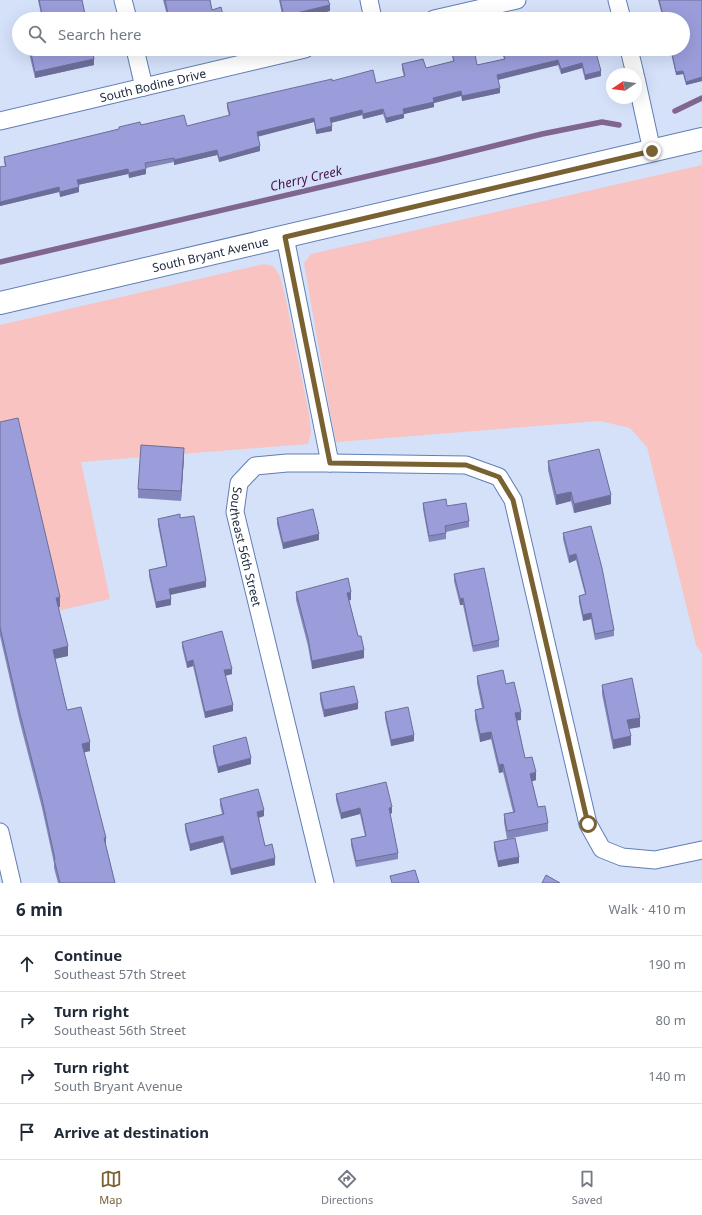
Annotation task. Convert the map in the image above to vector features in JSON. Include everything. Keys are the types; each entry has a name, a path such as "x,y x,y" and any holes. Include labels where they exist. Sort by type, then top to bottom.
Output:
{"main road":[{"name":"South Bryant Avenue","path":"0,303 702,139"}],"street":[{"path":"123,0 126,12"},
{"path":"369,0 372,12"},
{"path":"465,12 517,0"},
{"path":"617,0 620,12"},
{"path":"137,56 144,86"},
{"name":"South Bodine Drive","path":"0,121 275,56"},
{"path":"631,56 634,68"},
{"path":"642,104 652,151"},
{"path":"285,237 330,463"},
{"name":"Southeast 56th Street","path":"325,883 235,512 239,483 255,466 287,463 466,465 499,477 513,500 588,824 602,849 622,857 655,860 702,850"},
{"path":"0,832 12,883"}],"shaded area":[{"path":"702,165 702,654 696,645 647,447 630,428 600,421 336,442 304,263 311,254"},
{"path":"264,264 273,266 280,276 286,300 309,414 311,433 308,444 81,462 110,599 0,624 0,325"}],"building":[{"path":"39,0 82,0 85,12 42,12"},
{"path":"165,0 210,0 212,10 221,7 222,12 168,12"},
{"path":"280,0 328,0 330,5 301,12 283,12"},
{"path":"659,0 702,0 702,77 686,82 683,71 676,72 673,56 690,56 690,12 662,12"},
{"path":"32,56 93,56 94,59 35,72"},
{"path":"453,56 475,56 477,65 505,59 504,56 597,56 601,71 585,75 582,63 561,69 558,60 497,75 500,88 462,96 461,91 433,98 434,102 403,109 404,114 386,118 383,109 363,114 362,110 330,118 332,126 316,130 314,118 257,132 260,146 219,158 217,150 174,160 174,158 145,163 146,169 129,173 128,169 77,180 79,187 60,192 59,187 0,202 0,167 6,166 4,157 119,129 119,127 140,122 141,125 184,115 187,126 230,115 227,103 332,79 332,81 373,70 376,83 405,76 402,64 423,59 426,68 454,61"},
{"path":"18,418 60,597 56,598 68,646 53,650 67,710 81,707 90,742 82,744 106,838 104,838 115,883 60,883 42,799 19,710 0,627 0,422"},
{"path":"141,445 184,448 181,491 138,489"},
{"path":"599,449 611,495 574,504 571,492 556,495 548,461"},
{"path":"446,499 447,506 466,503 469,521 445,526 446,533 429,536 423,503"},
{"path":"313,509 319,534 283,543 277,518"},
{"path":"180,514 180,518 194,516 206,581 169,589 171,599 156,602 149,570 167,566 158,519"},
{"path":"591,526 602,568 614,630 595,634 591,613 583,615 579,596 586,594 576,554 569,556 563,533"},
{"path":"484,568 499,640 473,646 463,598 460,599 454,574"},
{"path":"348,578 351,592 347,593 358,636 361,636 364,650 312,661 308,638 296,592"},
{"path":"222,631 232,669 224,670 233,705 205,712 193,660 187,662 182,642"},
{"path":"503,670 506,684 514,682 521,712 515,713 525,758 532,757 536,772 530,774 538,807 545,806 548,823 507,831 504,814 515,812 503,764 499,765 491,732 480,734 475,710 484,708 477,676"},
{"path":"632,678 640,718 627,720 631,736 613,740 602,685"},
{"path":"354,686 358,703 324,710 320,693"},
{"path":"408,707 414,735 391,740 385,712"},
{"path":"246,737 251,758 218,767 213,746"},
{"path":"386,782 392,807 389,808 398,853 356,861 351,839 366,836 360,808 341,813 336,794"},
{"path":"258,789 264,810 257,812 265,846 272,844 275,858 231,869 223,836 190,844 185,824 224,814 220,799"},
{"path":"515,838 519,857 498,861 494,842"},
{"path":"415,870 419,883 392,883 390,876"},
{"path":"546,875 560,883 542,883"}],"waterway":[{"name":"Cherry Creek","path":"675,111 702,98"},
{"name":"Cherry Creek","path":"0,262 542,134 602,122 619,125"}],"route":[{"path":"588,824 513,500 499,477 466,465 330,463 285,237 652,151"}]}
